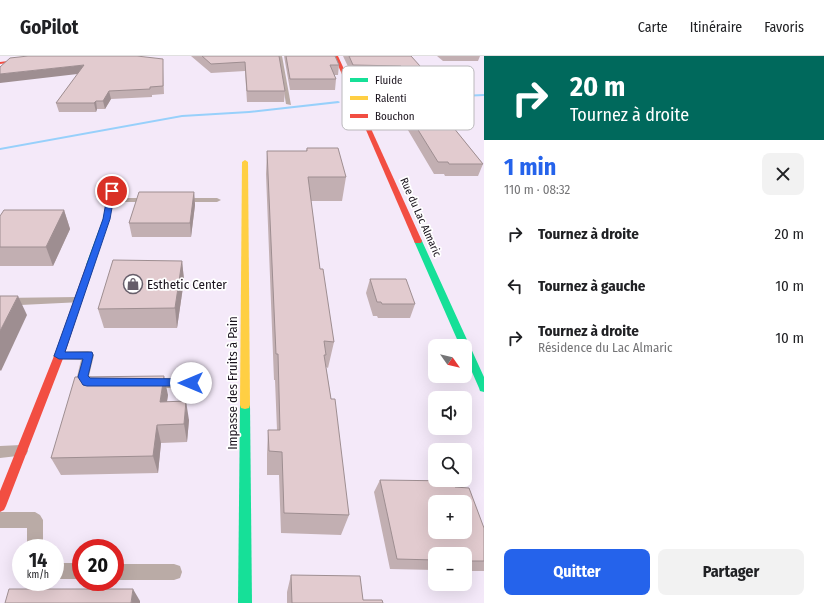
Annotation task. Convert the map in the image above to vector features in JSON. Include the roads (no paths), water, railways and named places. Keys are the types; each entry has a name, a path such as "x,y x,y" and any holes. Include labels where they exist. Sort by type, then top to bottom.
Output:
{"street":[{"path":"0,63 56,56"},
{"name":"Rue du Lac Almaric","path":"336,56 342,69"},
{"name":"Rue du Lac Almaric","path":"369,130 484,388"},
{"name":"Impasse des Fruits à Pain","path":"245,162 245,603"},
{"path":"0,506 59,356 106,219 111,196"}],"lane":[{"path":"280,56 289,104"},
{"path":"111,196 167,200 217,200"},
{"path":"0,302 78,300"},
{"path":"59,356 88,355 83,377 87,382 109,382"},
{"path":"139,383 191,383"},
{"path":"0,452 22,451"},
{"path":"0,520 35,520 35,539"},
{"path":"124,572 174,572"}],"waterway":[{"path":"474,95 484,95"},
{"path":"0,149 182,116 249,112 338,102"}],"place":[{"name":"Esthetic Center","path":"133,284"}]}
